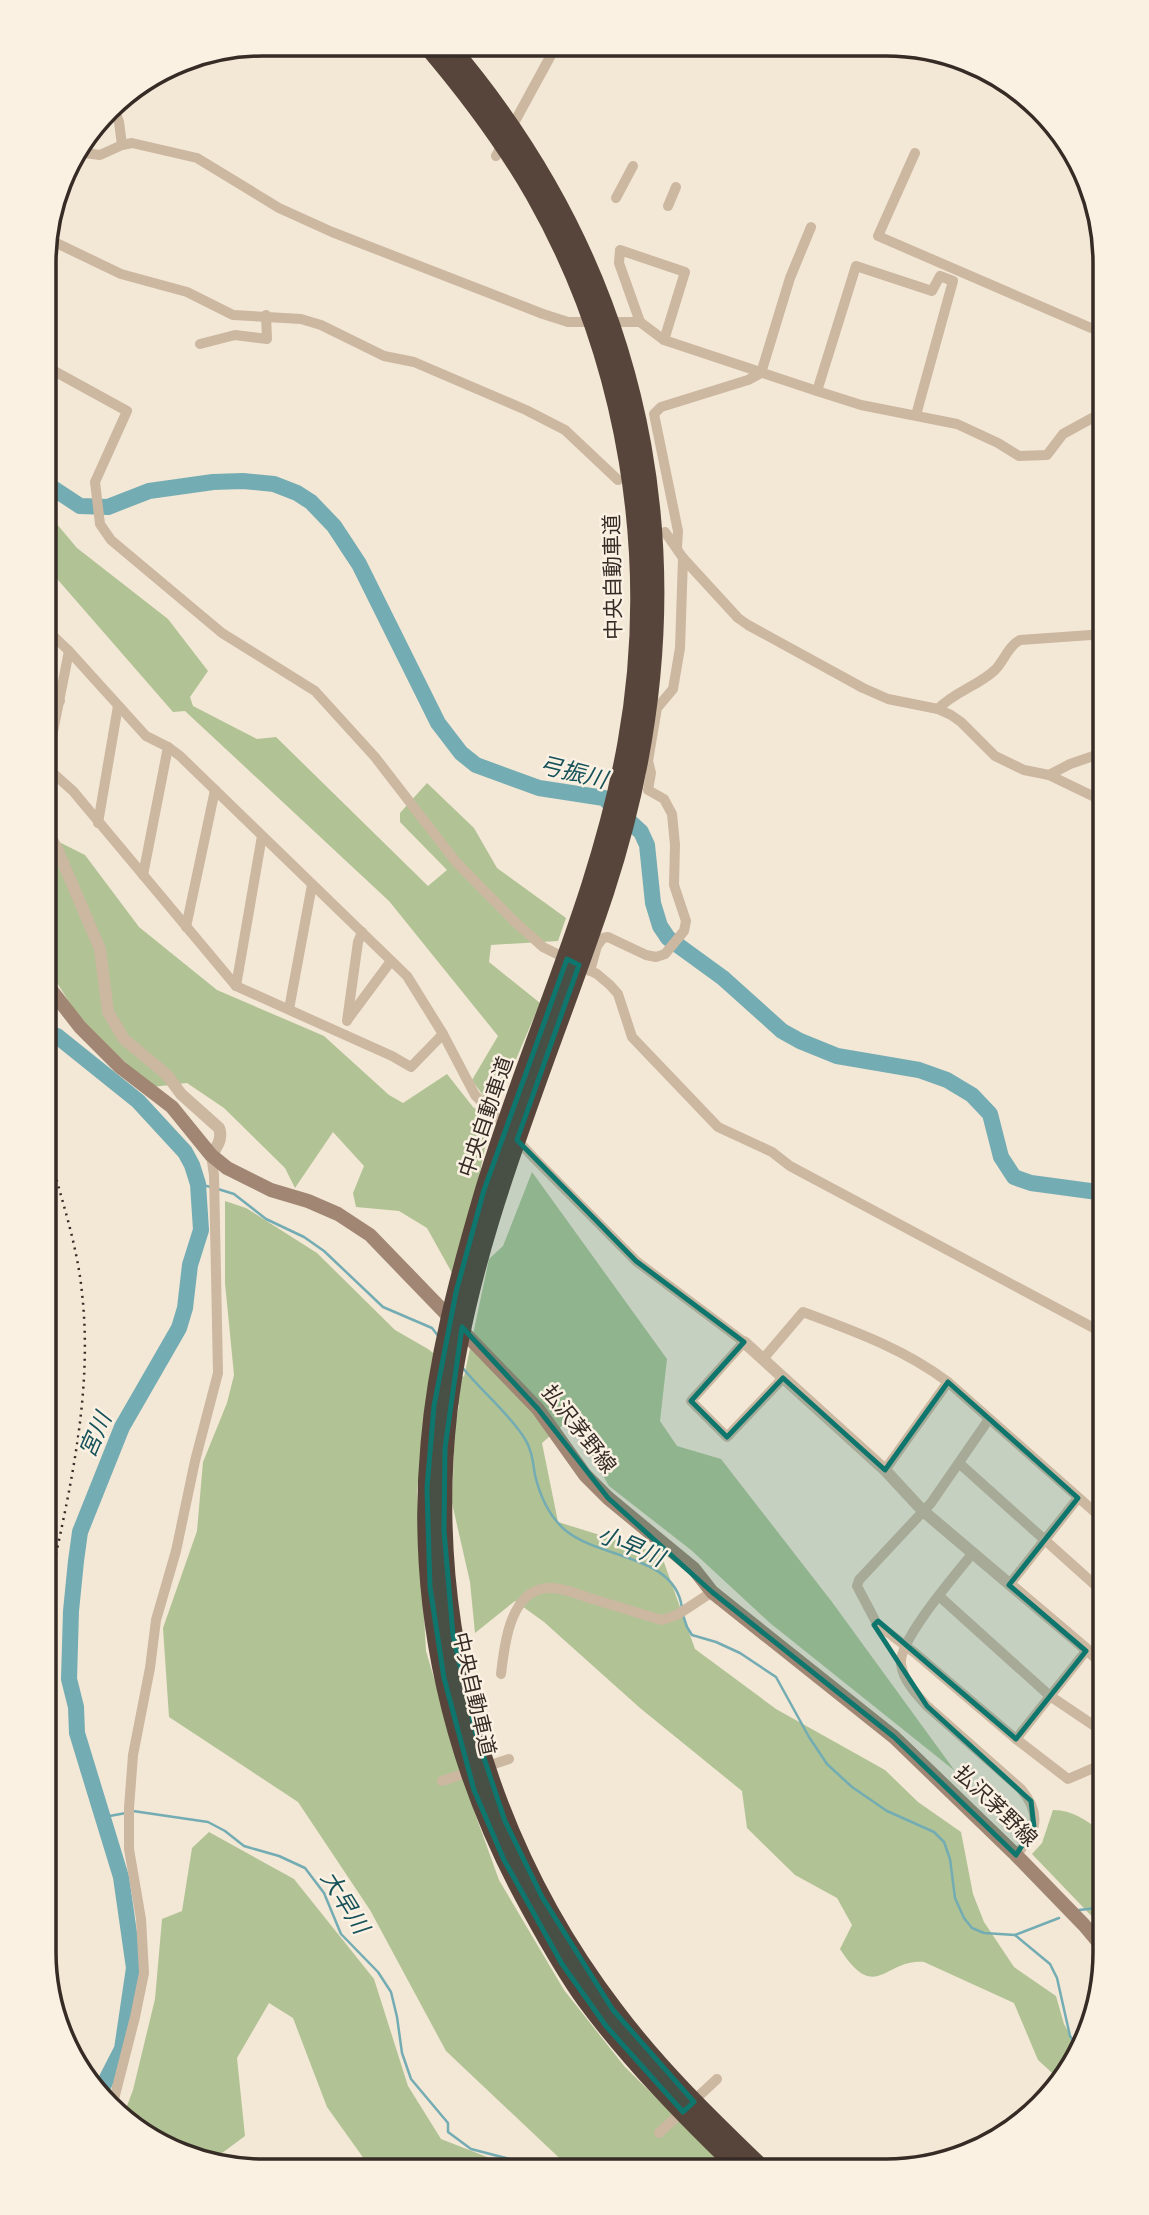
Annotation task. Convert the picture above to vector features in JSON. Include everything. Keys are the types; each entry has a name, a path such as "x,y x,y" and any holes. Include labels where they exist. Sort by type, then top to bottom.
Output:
{"highway":[{"name":"中央自動車道","path":"436,56 461,85 507,150 535,196 558,239 602,351 626,440 637,523 642,695"},
{"name":"中央自動車道","path":"456,56 517,135 548,186 572,233 594,286 628,381 642,448 653,524 655,612 642,695 564,989 488,1179 460,1335 441,1408 428,1474 427,1532 436,1638 454,1720 474,1790 488,1825 542,1930 582,1995 606,2026 730,2159"},
{"name":"中央自動車道","path":"441,1408 445,1448 444,1531 453,1635 476,1734 505,1821 542,1898 613,2010 656,2062 752,2159"}],"main road":[{"name":"払沢茅野線","path":"56,996 80,1027 120,1067 172,1107 211,1155 227,1168 271,1190 308,1201 338,1214 370,1235 538,1409 585,1475 608,1498 694,1569 712,1592 894,1737 1016,1855 1093,1936"}],"street":[{"path":"496,156 550,56"},
{"path":"117,117 122,145"},
{"path":"88,153 100,155 132,143 197,158 279,208 332,232 433,273 568,322 635,322 664,340 817,391 861,405 966,428 1019,456 1028,458 1047,455 1063,434 1093,418"},
{"path":"915,153 878,236 1093,329"},
{"path":"616,198 633,166"},
{"path":"668,206 676,187"},
{"path":"677,548 678,531 654,414 661,407 748,380 761,373 790,278 811,227"},
{"path":"57,243 121,274 187,292 233,315 301,319 321,325 383,356 414,362 526,410 576,438 618,480"},
{"path":"635,322 619,263 620,250 685,272 664,340"},
{"path":"817,391 856,266 932,291 940,276 953,281 916,415"},
{"path":"200,344 235,335 267,339 266,315"},
{"path":"56,372 127,411 95,482 100,524 111,540 214,627 315,691 375,757 456,862 543,947 597,974 618,994 632,1037 719,1127 772,1152 802,1172 1093,1328"},
{"path":"665,532 683,558 738,618 748,625 863,688 888,699 927,709 938,709 961,722 995,756 1024,770 1049,775 1093,796"},
{"path":"590,971 597,946 603,938 608,937 656,957 665,954 684,931 685,921 674,885 675,845 672,814 664,799 648,790 651,773 648,761 657,708 673,689 676,675 680,648 683,558"},
{"path":"938,709 947,700 996,669 1014,642 1020,639 1093,635"},
{"path":"56,639 146,736 168,747 215,790 407,976 443,1034 475,1095 636,1261 744,1342 885,1470 922,1510 1093,1656"},
{"path":"56,719 69,651"},
{"path":"56,698 60,701"},
{"path":"98,823 118,706"},
{"path":"143,876 168,747"},
{"path":"1049,775 1093,756"},
{"path":"56,777 73,791 236,986 411,1067 443,1034"},
{"path":"186,927 215,790"},
{"path":"236,986 262,836"},
{"path":"56,846 100,949 108,1012 124,1040 167,1075 181,1094 219,1128 221,1133 217,1148 211,1155 218,1373 195,1461 176,1551 156,1620 150,1668 133,1755 129,1849 141,1919 144,1973 115,2096"},
{"path":"289,1009 312,885"},
{"path":"342,1035 347,1021 358,942 362,932"},
{"path":"347,1021 391,961"},
{"path":"763,1359 803,1312 879,1340 931,1369 948,1382 1093,1510"},
{"path":"744,1342 691,1401 727,1437 783,1378"},
{"path":"885,1470 948,1382"},
{"path":"989,1419 931,1503 859,1580 857,1586 873,1619 1016,1739 1068,1779 1093,1771"},
{"path":"959,1463 1093,1583"},
{"path":"1009,1585 1078,1497"},
{"path":"972,1554 904,1645 901,1664 903,1673 914,1691 927,1706 1021,1789 1031,1801 1035,1814 1034,1827 1016,1855"},
{"path":"501,1674 505,1643 514,1615 528,1596 540,1589 562,1590 662,1620 688,1609 712,1592"},
{"path":"939,1596 1050,1696 1093,1725"},
{"path":"1016,1739 1086,1651"},
{"path":"446,1779 509,1759"},
{"path":"662,2131 716,2081"}],"highlighted area":[{"path":"567,959 579,965 517,1140 636,1261 744,1342 691,1401 727,1437 783,1378 885,1470 948,1382 1078,1498 1009,1585 1086,1651 1016,1739 878,1621 874,1625 927,1706 1031,1801 1034,1827 1016,1855 894,1737 712,1592 608,1498 538,1409 462,1327 445,1448 444,1531 453,1635 476,1734 505,1821 542,1897 613,2010 694,2102 683,2112 606,2026 562,1964 504,1860 474,1790 444,1678 430,1587 427,1488 434,1406 456,1292 484,1190"}],"green space":[{"path":"56,523 77,548 168,619 208,671 190,697 193,706 257,739 276,737 428,886 447,870 400,822 400,813 427,783 474,828 497,868 566,918 558,941 491,945 489,962 540,1003 494,1111 472,1080 498,1036 389,901 185,711 173,712 56,578"},
{"path":"56,840 85,855 139,927 217,990 324,1036 389,1095 403,1103 447,1074 473,1107 491,1119 457,1282 427,1228 399,1211 356,1207 353,1193 364,1166 333,1132 295,1188 285,1168 224,1108 187,1083 152,1087 82,1022 56,981"},
{"path":"532,1172 667,1359 660,1421 677,1446 721,1459 832,1602 955,1771 770,1623 691,1550 609,1486 570,1419 542,1443 558,1522 661,1554 695,1649 776,1709 885,1770 918,1802 961,1832 973,1894 984,1922 1014,1967 1056,1996 1064,2024 1073,2040 1053,2074 1038,2060 1014,2003 924,1962 899,1966 872,1977 852,1965 840,1949 852,1925 837,1898 795,1875 747,1828 742,1791 640,1708 544,1622 515,1601 475,1633 470,1582 452,1503 455,1425 459,1405 428,1397 417,1491 426,1651 468,1794 499,1880 564,1990 625,2067 718,2159 560,2159 446,2051 370,1910 298,1802 169,1717 163,1628 197,1531 203,1462 227,1403 234,1375 225,1283 225,1201 246,1208 317,1253 395,1330 428,1349 464,1377 489,1259 503,1246"},
{"path":"1053,1810 1067,1812 1093,1826 1093,1918 1032,1854 1042,1843"},
{"path":"209,1832 294,1879 374,1979 408,2086 441,2139 492,2159 364,2159 327,2107 293,2018 269,2003 237,2058 245,2136 221,2154 172,2138 126,2107 155,1999 162,1919 182,1911 192,1848"}],"waterway":[{"name":"弓振川","path":"56,490 80,506 108,507 149,491 213,482 243,481 274,484 311,502 334,526 359,564 438,723 461,753 476,765 539,788 604,798 641,832 647,845 653,903 660,926 668,938 723,978 782,1031 800,1041 837,1056 919,1070 947,1080 972,1095 990,1114 1001,1157 1014,1177 1031,1183 1093,1191"},
{"name":"宮川","path":"56,1036 138,1101 185,1152 198,1184 201,1230 190,1265 185,1308 179,1328 122,1427 80,1532 76,1561 69,1679 76,1707 77,1733 121,1877 134,1968 122,2049 104,2084"},
{"name":"小早川","path":"198,1184 211,1187"},
{"name":"小早川","path":"218,1189 234,1194 266,1219 304,1237 324,1251 383,1307 432,1328 439,1337"},
{"name":"小早川","path":"462,1367 525,1439 531,1452 542,1498 559,1524 580,1540 634,1560 666,1577 676,1590 682,1608"},
{"name":"小早川","path":"683,1615 692,1635 740,1653 776,1677 827,1764 852,1787 887,1811 934,1832 944,1842 950,1859 955,1898 964,1918 972,1928 984,1933 1015,1935 1050,1964 1057,1978 1073,2040"},
{"name":"大早川","path":"133,1811 208,1822 244,1846 279,1856 305,1868 324,1893 341,1934 378,1972 391,1992 402,2053 411,2079 448,2123 448,2132 471,2149 509,2159"},
{"name":"大早川","path":"104,1817 126,1813"},
{"path":"1079,1910 1093,1908"},
{"path":"1015,1935 1059,1918"}],"railway":[{"path":"56,1176 80,1274 85,1333 76,1452 56,1554"}]}
